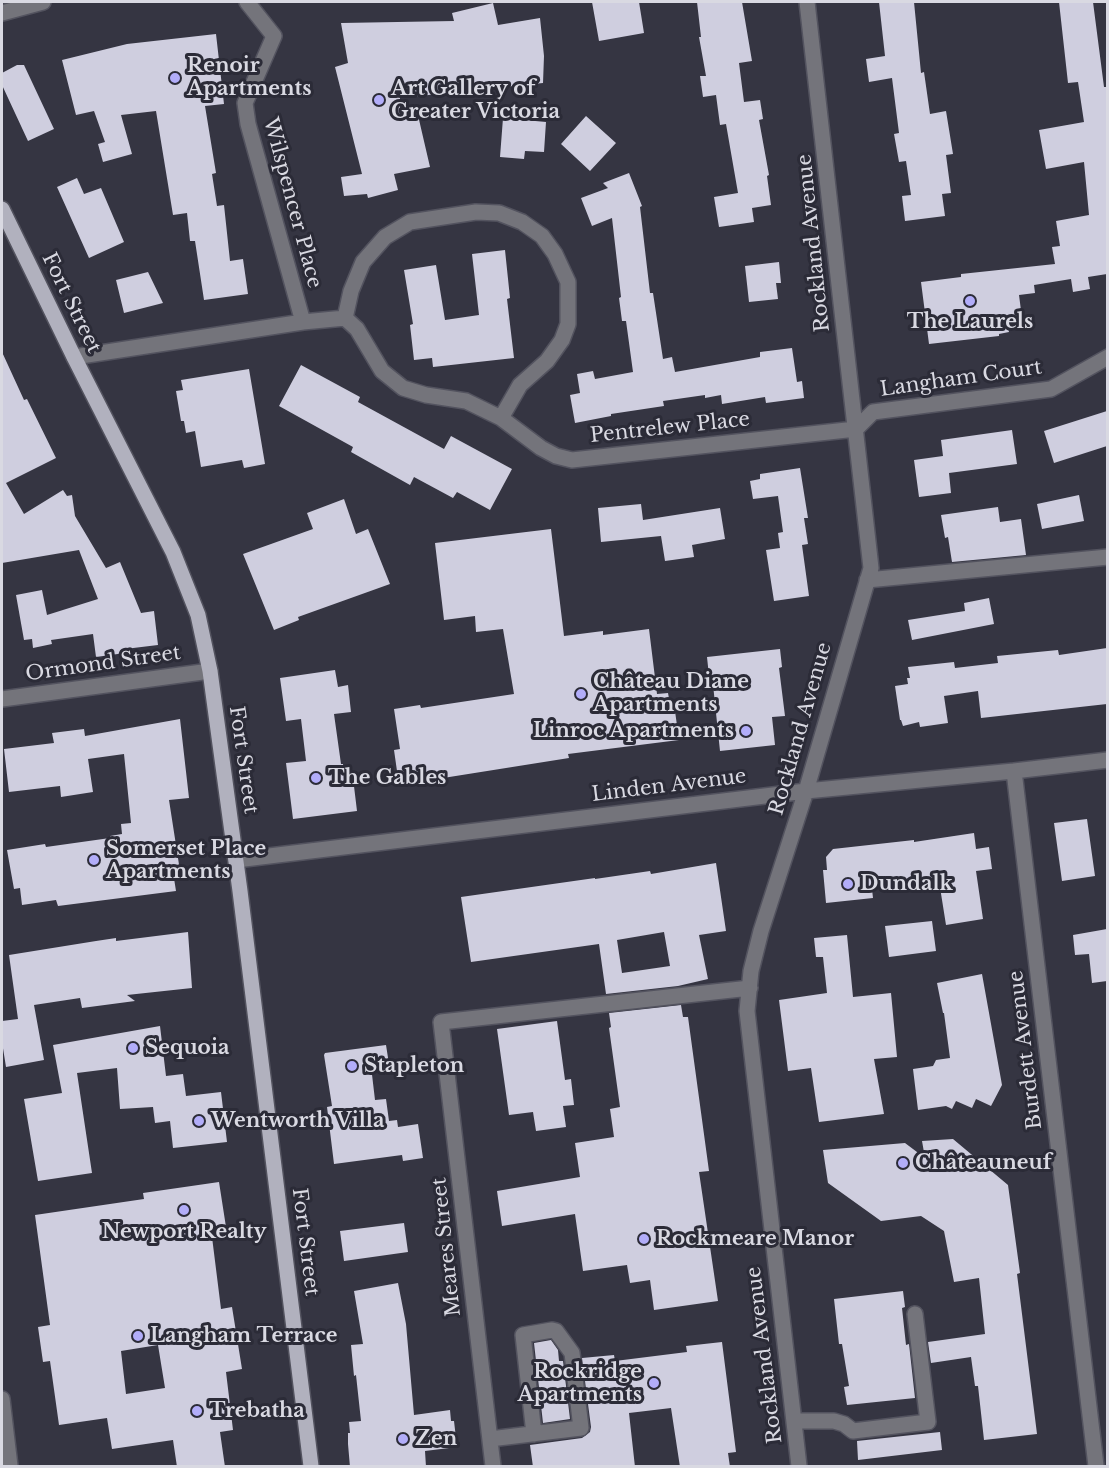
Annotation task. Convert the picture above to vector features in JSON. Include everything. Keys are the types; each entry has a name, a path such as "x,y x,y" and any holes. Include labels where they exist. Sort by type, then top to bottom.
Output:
{"main road":[{"name":"Fort Street","path":"2,209 173,552 198,615 210,671 236,860 311,1467"}],"street":[{"path":"2,13 43,2"},
{"name":"Wilspencer Place","path":"247,2 274,36 245,103 248,124 303,322"},
{"name":"Rockland Avenue","path":"799,1467 747,1011 751,971 761,931 806,791 871,568 807,2"},
{"path":"74,357 303,322 345,318 351,291 363,262 385,237 410,222 476,213 500,213 522,222 542,237 555,254 568,282 568,324 562,340 547,361 520,385 501,418"},
{"name":"Pentrelew Place","path":"345,318 357,329 382,371 403,388 426,395 466,401 501,418 541,448 556,456 572,460 855,429"},
{"name":"Langham Court","path":"855,429 873,412 1051,388 1107,357"},
{"path":"867,580 1107,557"},
{"name":"Ormond Street","path":"2,699 210,671"},
{"name":"Linden Avenue","path":"236,860 806,791 1107,760"},
{"name":"Burdett Avenue","path":"1014,771 1096,1467"},
{"name":"Meares Street","path":"493,1467 441,1022 750,988"},
{"path":"794,1421 834,1421 844,1424 853,1431 928,1422 915,1314"},
{"path":"490,1440 581,1428 572,1353 556,1331 552,1330 523,1335 534,1434"},
{"path":"2,1400 10,1467"}],"building":[{"path":"592,2 639,2 644,33 599,41"},
{"path":"697,2 742,2 752,61 739,63 744,102 760,100 763,119 759,120 769,175 767,176 771,205 752,208 754,222 719,227 714,197 738,193 726,124 720,125 716,95 703,97 700,76 706,76 699,37 701,37"},
{"path":"879,2 914,2 921,73 924,72 930,114 946,111 953,154 946,155 951,193 942,194 945,216 905,221 902,196 911,195 906,161 899,162 894,134 899,133 892,78 869,82 866,59 885,56"},
{"path":"1059,2 1093,2 1104,87 1107,87 1107,274 1088,277 1090,289 1073,292 1071,279 1034,285 1035,293 1019,295 1023,326 1008,327 1009,332 999,334 999,336 929,344 921,282 961,277 961,274 1055,264 1052,247 1060,246 1056,221 1089,215 1084,162 1046,169 1039,130 1084,122 1078,82 1068,83"},
{"name":"Art Gallery of Greater Victoria","path":"493,3 498,25 540,18 544,56 543,83 400,98 400,110 417,111 430,167 394,174 398,190 368,198 367,194 344,196 341,177 362,174 335,67 348,63 341,23 454,21 452,13"},
{"path":"216,34 224,104 205,106 216,173 212,174 217,206 224,205 230,261 243,259 248,294 204,300 195,241 190,241 187,213 173,215 156,111 121,115 132,154 103,162 98,144 105,142 94,111 76,115 62,60 127,44"},
{"path":"17,65 24,65 54,129 28,141 2,85 2,73"},
{"path":"586,116 616,143 590,171 561,144"},
{"path":"503,118 546,122 544,152 525,151 524,159 500,157"},
{"path":"629,173 642,206 640,207 650,293 653,293 663,359 672,357 675,372 760,357 760,352 792,348 797,382 802,381 804,398 766,403 765,397 722,404 721,395 705,398 705,395 663,401 664,406 611,414 611,416 575,423 570,395 580,393 577,374 593,371 595,379 633,372 626,321 622,321 612,218 592,226 581,198 608,188 603,183"},
{"path":"77,178 84,194 101,188 124,242 89,258 57,187"},
{"path":"505,250 510,298 507,299 514,358 433,367 432,358 414,360 410,325 413,324 404,270 436,265 445,320 479,315 472,254"},
{"path":"779,262 781,283 776,283 778,299 749,302 745,266"},
{"path":"148,272 163,303 124,313 116,280"},
{"path":"2,352 24,400 27,399 56,458 6,483 24,514 63,490 67,496 72,495 75,516 106,568 120,562 141,613 154,611 158,645 125,649 125,653 96,657 93,634 51,640 52,644 33,648 32,639 24,640 16,595 42,590 47,615 98,599 79,550 2,563"},
{"path":"301,365 360,397 358,402 444,449 451,436 512,469 490,510 457,492 453,498 414,477 410,485 351,452 353,447 279,406"},
{"path":"249,369 265,464 244,468 242,460 201,467 195,431 186,433 184,421 181,421 176,391 183,390 181,380"},
{"path":"1107,411 1107,446 1054,463 1044,431"},
{"path":"1012,430 1017,464 949,473 951,493 919,497 914,460 943,456 941,440"},
{"path":"800,468 808,518 804,518 808,544 802,545 809,596 774,601 766,550 780,548 778,533 783,532 778,496 753,499 750,481 760,479 760,474"},
{"path":"1079,495 1084,521 1042,529 1037,504"},
{"path":"344,499 356,534 368,529 390,584 298,617 299,620 274,630 243,554 313,529 307,513"},
{"path":"641,504 643,520 720,508 725,539 692,545 694,557 665,561 661,536 601,542 598,508"},
{"path":"998,507 1000,522 1021,519 1026,555 952,562 948,537 945,538 941,515"},
{"path":"551,529 564,636 603,631 603,635 649,629 657,694 668,693 670,704 675,711 679,740 568,754 569,758 399,785 394,750 400,749 394,709 420,705 421,708 514,694 503,629 476,632 475,616 444,620 435,543"},
{"path":"989,598 994,624 912,640 908,620 965,611 964,603"},
{"path":"1107,648 1107,704 981,718 978,691 944,696 948,723 920,727 919,722 903,726 900,720 895,686 908,684 907,678 910,678 908,667 954,662 955,668 998,663 997,656 1058,650 1059,655"},
{"path":"780,649 782,667 779,668 785,716 772,717 775,745 720,751 712,675 709,676 707,657"},
{"path":"335,670 338,687 348,685 351,712 334,714 344,779 353,778 357,811 293,819 286,763 306,761 301,719 286,721 280,678"},
{"path":"180,719 189,798 169,800 180,871 173,872 176,891 58,906 56,900 22,905 20,888 14,889 7,850 110,838 110,836 122,834 121,824 131,823 124,754 88,759 93,792 61,797 60,786 9,792 4,749 54,743 52,733 84,729 85,736"},
{"path":"1087,819 1095,876 1062,881 1054,823"},
{"path":"974,833 976,849 989,847 992,869 976,871 983,919 946,925 939,881 872,889 873,898 826,903 823,870 827,870 826,857 833,849 914,840 914,842"},
{"path":"716,863 726,931 699,935 708,979 678,986 606,994 599,944 471,962 461,897 650,871 651,874","holes":["664,932 670,966 622,973 617,940"]},
{"path":"932,921 936,951 889,957 885,926"},
{"path":"1107,929 1107,981 1092,983 1089,954 1075,955 1073,935"},
{"path":"188,932 192,988 127,995 135,1001 82,1008 80,998 34,1005 44,1060 6,1067 2,1042 2,1021 18,1019 9,955 116,938 116,941"},
{"path":"847,935 853,997 891,993 897,1057 874,1059 884,1114 819,1122 811,1068 788,1071 779,1000 827,993 823,957 816,957 814,938"},
{"path":"982,974 1002,1085 991,1106 976,1099 972,1108 956,1101 952,1109 946,1106 918,1110 913,1069 933,1066 936,1060 950,1058 937,983"},
{"path":"681,1005 683,1017 688,1017 709,1171 699,1172 718,1301 654,1310 650,1280 630,1283 627,1265 583,1271 575,1214 502,1226 497,1191 580,1177 575,1143 614,1137 610,1109 620,1107 609,1013"},
{"path":"557,1021 565,1080 571,1079 574,1105 563,1106 566,1127 536,1131 533,1112 509,1115 497,1029"},
{"path":"160,1026 166,1076 183,1074 186,1096 221,1092 227,1142 173,1148 170,1121 155,1123 153,1107 120,1109 117,1068 77,1073 92,1173 38,1181 24,1099 62,1093 53,1045"},
{"path":"386,1045 389,1064 371,1066 375,1100 386,1099 389,1121 397,1120 398,1127 418,1124 423,1158 403,1161 402,1155 334,1164 327,1107 332,1106 324,1055 325,1053"},
{"name":"Châteauneuf","path":"953,1139 1008,1185 1037,1434 984,1440 978,1386 975,1386 971,1357 931,1363 928,1342 985,1334 979,1278 954,1282 944,1231 921,1216 881,1221 828,1183 823,1150 905,1143 925,1158 922,1141"},
{"path":"219,1182 226,1227 211,1229 221,1309 232,1307 242,1369 226,1372 233,1430 220,1432 225,1467 177,1467 173,1440 112,1449 107,1418 59,1425 50,1361 43,1362 38,1327 50,1325 35,1215 144,1199 143,1193","holes":["158,1345 165,1388 126,1394 121,1351"]},
{"path":"404,1223 408,1252 344,1261 340,1231"},
{"path":"398,1283 406,1324 414,1415 450,1410 451,1421 454,1421 457,1447 425,1451 426,1467 350,1467 349,1422 361,1421 351,1345 363,1344 354,1291"},
{"path":"903,1291 905,1307 902,1308 906,1345 909,1344 915,1398 847,1405 844,1387 849,1386 842,1344 839,1344 834,1299"},
{"path":"551,1340 558,1350 559,1361 563,1361 570,1419 543,1423 534,1343"},
{"path":"722,1342 736,1452 728,1453 730,1467 680,1467 671,1408 629,1413 635,1467 533,1467 530,1445 582,1438 590,1432 582,1358 614,1355 615,1361 687,1352 686,1346"},
{"path":"940,1432 942,1450 858,1460 857,1441"}],"place":[{"name":"Renoir Apartments","path":"175,78"},
{"name":"Art Gallery of Greater Victoria","path":"379,100"},
{"name":"The Laurels","path":"970,301"},
{"name":"Château Diane Apartments","path":"581,694"},
{"name":"Linroc Apartments","path":"746,731"},
{"name":"The Gables","path":"316,778"},
{"name":"Somerset Place Apartments","path":"94,860"},
{"name":"Dundalk","path":"848,884"},
{"name":"Sequoia","path":"133,1048"},
{"name":"Stapleton","path":"352,1066"},
{"name":"Wentworth Villa","path":"199,1121"},
{"name":"Châteauneuf","path":"903,1163"},
{"name":"Newport Realty","path":"184,1210"},
{"name":"Rockmeare Manor","path":"644,1239"},
{"name":"Langham Terrace","path":"138,1336"},
{"name":"Rockridge Apartments","path":"654,1383"},
{"name":"Trebatha","path":"197,1411"},
{"name":"Zen","path":"403,1439"}]}
